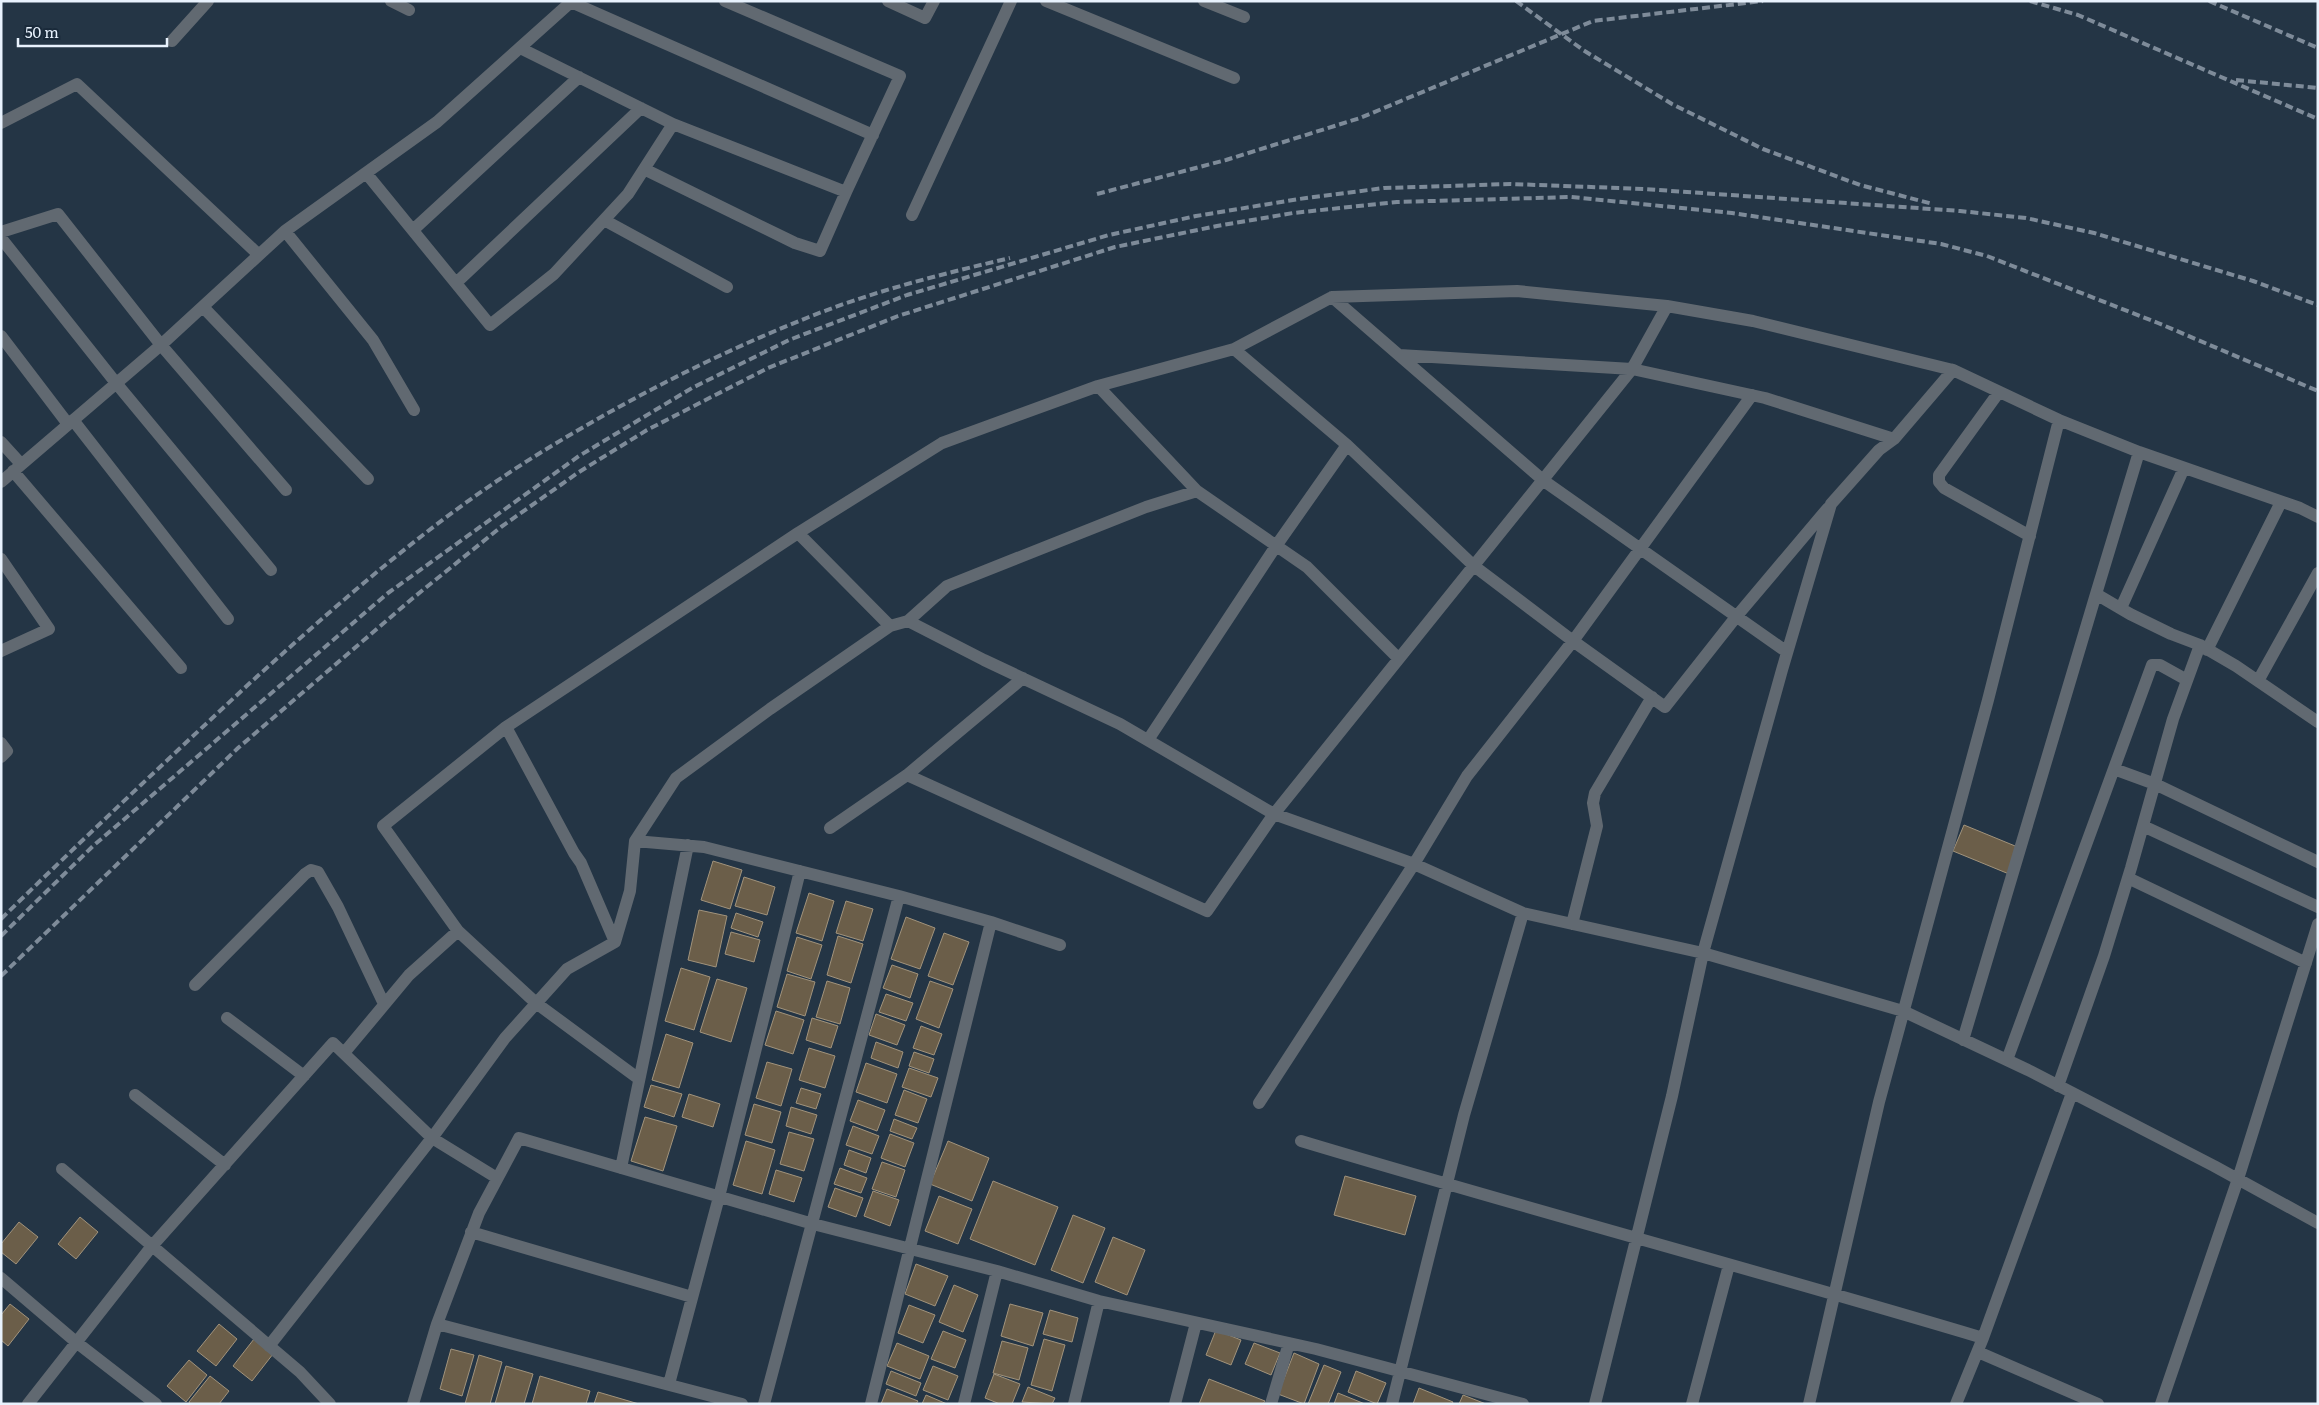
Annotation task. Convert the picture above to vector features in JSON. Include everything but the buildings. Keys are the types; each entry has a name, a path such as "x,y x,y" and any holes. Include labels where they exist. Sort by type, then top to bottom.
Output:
{"street":[{"path":"172,41 208,1"},
{"path":"391,1 409,10"},
{"path":"644,169 794,243 820,251 900,76 725,1"},
{"path":"888,1 925,18 934,1"},
{"path":"912,215 1011,1"},
{"path":"1046,1 1234,78"},
{"path":"1204,1 1244,17"},
{"path":"1,482 161,345 285,231 437,122 572,2 873,135"},
{"path":"520,48 672,124 846,192"},
{"path":"412,230 579,77"},
{"path":"1,123 77,84 259,255"},
{"path":"456,283 641,108"},
{"path":"366,174 490,325 554,274 628,194 672,124"},
{"path":"1,232 58,214 161,345 286,490"},
{"path":"604,220 727,287"},
{"path":"285,231 373,340 414,410"},
{"path":"1,238 116,383 271,570"},
{"path":"639,1080 536,1003 458,931 383,826 506,727 798,533 942,443 1098,386 1234,349 1332,298 1517,291 1667,306 1753,321 1953,370 2059,420 2139,452 2318,517"},
{"path":"1332,298 1544,481 1787,652"},
{"path":"907,774 1206,911 1274,814 1398,658 1544,481 1632,369 1667,306"},
{"path":"202,307 368,479"},
{"path":"1,336 228,620"},
{"path":"1234,349 1347,445 1474,566 1573,641 1666,707 1736,617 1831,504 1879,450 1894,439 1953,370"},
{"path":"1398,355 1632,369 1752,395 1894,439"},
{"path":"1098,386 1197,491 1307,566 1398,658"},
{"path":"1999,392 1939,475 1939,482 1944,488 2030,536"},
{"path":"1258,1104 1414,864 1467,776 1573,641 1752,395"},
{"path":"1809,1404 1903,1011 1988,700 2059,420"},
{"path":"1,442 17,468 181,668"},
{"path":"1148,740 1276,546 1347,445"},
{"path":"1963,1040 2139,452"},
{"path":"2121,608 2184,468"},
{"path":"269,1346 432,1138 505,1038 566,969 615,942 630,891 635,841 676,778 770,708 890,626 908,620 947,586 1146,507 1197,491"},
{"path":"2058,1086 2104,956 2173,719 2187,680 2281,502"},
{"path":"1595,1404 1672,1096 1703,953 1787,652 1831,504"},
{"path":"798,533 890,626"},
{"path":"1,560 49,629 1,651"},
{"path":"2258,681 2318,573"},
{"path":"2096,594 2171,634 2204,647 2318,722"},
{"path":"908,620 1120,724 1274,814 1414,864 1523,913 1703,953 1903,1011 2072,1093 2238,1179 2318,1223"},
{"path":"2006,1060 2152,665 2160,665 2187,680"},
{"path":"830,828 907,774 1023,678"},
{"path":"1572,924 1597,826 1592,803 1595,793 1652,697"},
{"path":"506,727 581,863 615,942"},
{"path":"1,743 8,751 1,756"},
{"path":"2114,769 2155,784 2318,862"},
{"path":"2143,826 2318,907"},
{"path":"635,841 704,846 899,896 991,922 1060,945"},
{"path":"621,1168 688,845"},
{"path":"195,985 311,870 318,872 338,907 384,1004"},
{"path":"669,1384 719,1197 800,871"},
{"path":"2128,878 2306,963"},
{"path":"764,1404 899,896"},
{"path":"1392,1404 1464,1115 1523,913"},
{"path":"871,1404 991,922"},
{"path":"2161,1404 2238,1179 2318,924"},
{"path":"344,1053 409,975 458,931"},
{"path":"227,1018 304,1076"},
{"path":"28,1404 152,1246 333,1043 432,1138 497,1178"},
{"path":"1956,1404 1978,1352 2072,1093"},
{"path":"135,1095 225,1165"},
{"path":"413,1404 437,1324 471,1232 519,1138 813,1224 997,1271 1099,1301 1289,1343 1523,1404"},
{"path":"1301,1141 1447,1185 1983,1338"},
{"path":"62,1168 300,1372 330,1404"},
{"path":"471,1232 692,1296"},
{"path":"1692,1404 1728,1265"},
{"path":"964,1404 997,1271"},
{"path":"1,1278 76,1342 156,1404"},
{"path":"1074,1404 1099,1301"},
{"path":"1175,1404 1196,1323"},
{"path":"437,1324 742,1404"},
{"path":"1270,1404 1289,1343"},
{"path":"1978,1352 2098,1404"}],"railway":[{"path":"1516,1 1583,50 1672,104 1763,149 1860,185 1933,204"},
{"path":"1097,194 1226,160 1360,118 1593,21 1763,1"},
{"path":"2030,1 2078,15 2318,119"},
{"path":"2209,1 2318,48"},
{"path":"2236,80 2318,88"},
{"path":"1,936 93,846 388,593 579,456 692,388 789,340 907,295 1109,235 1196,216 1299,199 1384,188 1511,184 1644,189 1960,211 2026,218 2094,233 2253,281 2318,305"},
{"path":"1,976 238,748 413,598 501,527 579,472 647,430 768,368 898,316 1115,247 1293,213 1397,202 1571,197 1732,213 1941,244 1987,256 2158,323 2318,391"},
{"path":"1,919 251,682 355,590 427,532 501,478 572,433 638,396 774,331 883,291 1010,258"}]}
